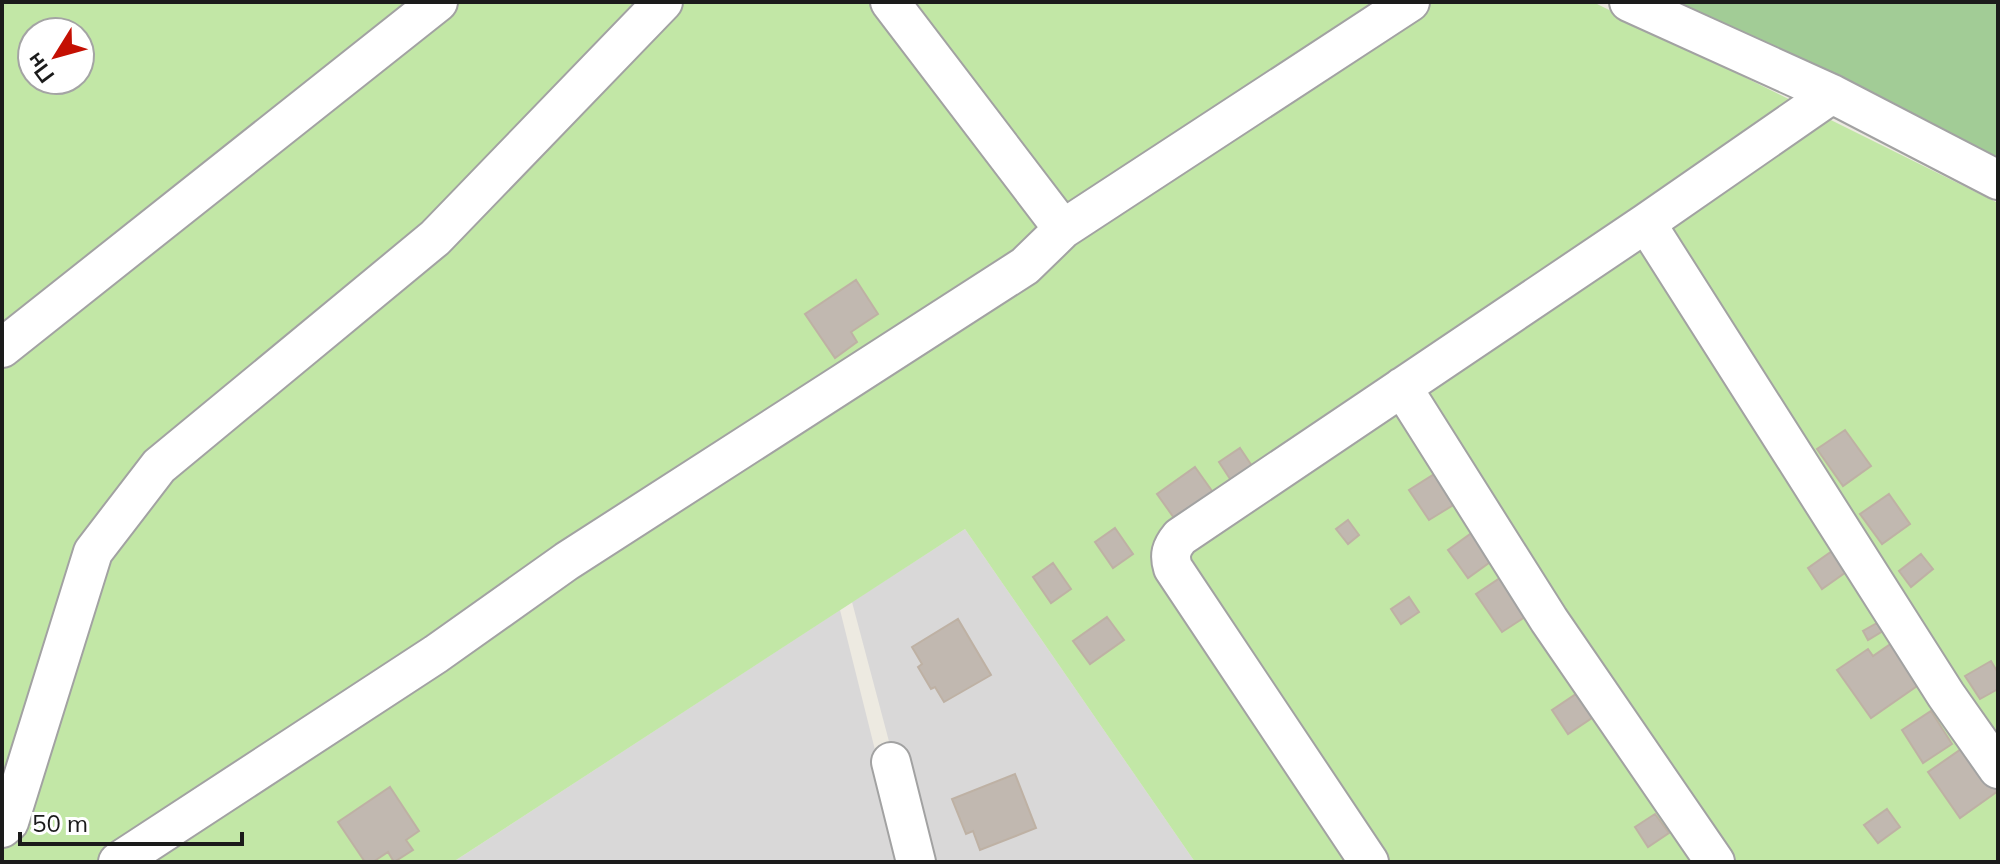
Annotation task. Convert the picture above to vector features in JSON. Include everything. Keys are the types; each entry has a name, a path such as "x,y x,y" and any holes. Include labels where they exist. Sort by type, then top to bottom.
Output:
{"street":[{"path":"2,348 438,2"},
{"path":"2,828 9,822 93,552 159,466 435,238 663,2"},
{"path":"890,2 1063,229"},
{"path":"118,862 436,654 567,561 1025,266 1063,229 1410,2"},
{"path":"1629,2 1832,94 1998,180"},
{"path":"1369,862 1173,568 1170,557 1172,546 1180,537 1832,94"},
{"path":"1646,223 1946,695 1998,769"},
{"path":"1402,387 1549,620 1715,862"},
{"path":"891,762 916,862"}],"shaded area":[{"path":"965,529 1195,862 921,862 852,602"},
{"path":"840,610 903,862 453,862"}],"green space":[{"path":"2,2 1593,2 1998,203 1998,862 1195,862 965,529 453,862 2,862"},
{"path":"1628,2 1994,2 1998,7 1998,173"}],"building":[{"path":"856,280 878,314 851,332 857,342 835,358 805,314"},
{"path":"1845,430 1871,466 1843,486 1817,449"},
{"path":"1240,448 1256,472 1234,485 1219,462"},
{"path":"1195,467 1217,498 1179,525 1157,494"},
{"path":"1436,473 1455,504 1429,520 1409,490"},
{"path":"1889,494 1910,524 1882,544 1860,514"},
{"path":"1348,520 1359,535 1348,544 1336,529"},
{"path":"1115,528 1133,554 1113,568 1095,542"},
{"path":"1473,532 1493,560 1468,578 1448,550"},
{"path":"1835,549 1849,570 1822,589 1808,568"},
{"path":"1921,554 1933,569 1911,587 1899,571"},
{"path":"1053,563 1071,589 1051,603 1033,577"},
{"path":"1500,578 1525,617 1502,632 1476,594"},
{"path":"1409,597 1419,612 1401,624 1391,609"},
{"path":"1107,617 1124,640 1090,664 1073,641"},
{"path":"958,619 991,675 944,702 935,687 931,689 918,667 922,664 912,647"},
{"path":"1877,623 1883,631 1868,640 1863,631"},
{"path":"1892,643 1920,684 1871,718 1837,670 1868,649 1873,656"},
{"path":"1991,661 1998,673 1998,689 1980,699 1965,676"},
{"path":"1579,692 1595,716 1568,734 1552,710"},
{"path":"1931,711 1952,744 1923,763 1902,730"},
{"path":"1967,745 1998,791 1960,818 1928,772"},
{"path":"1015,774 1036,828 980,850 973,831 966,834 952,799"},
{"path":"390,787 419,831 406,840 413,850 394,862 388,852 373,862 365,862 338,822"},
{"path":"1887,809 1900,827 1878,843 1864,825"},
{"path":"1655,814 1669,833 1648,847 1635,827"}]}
